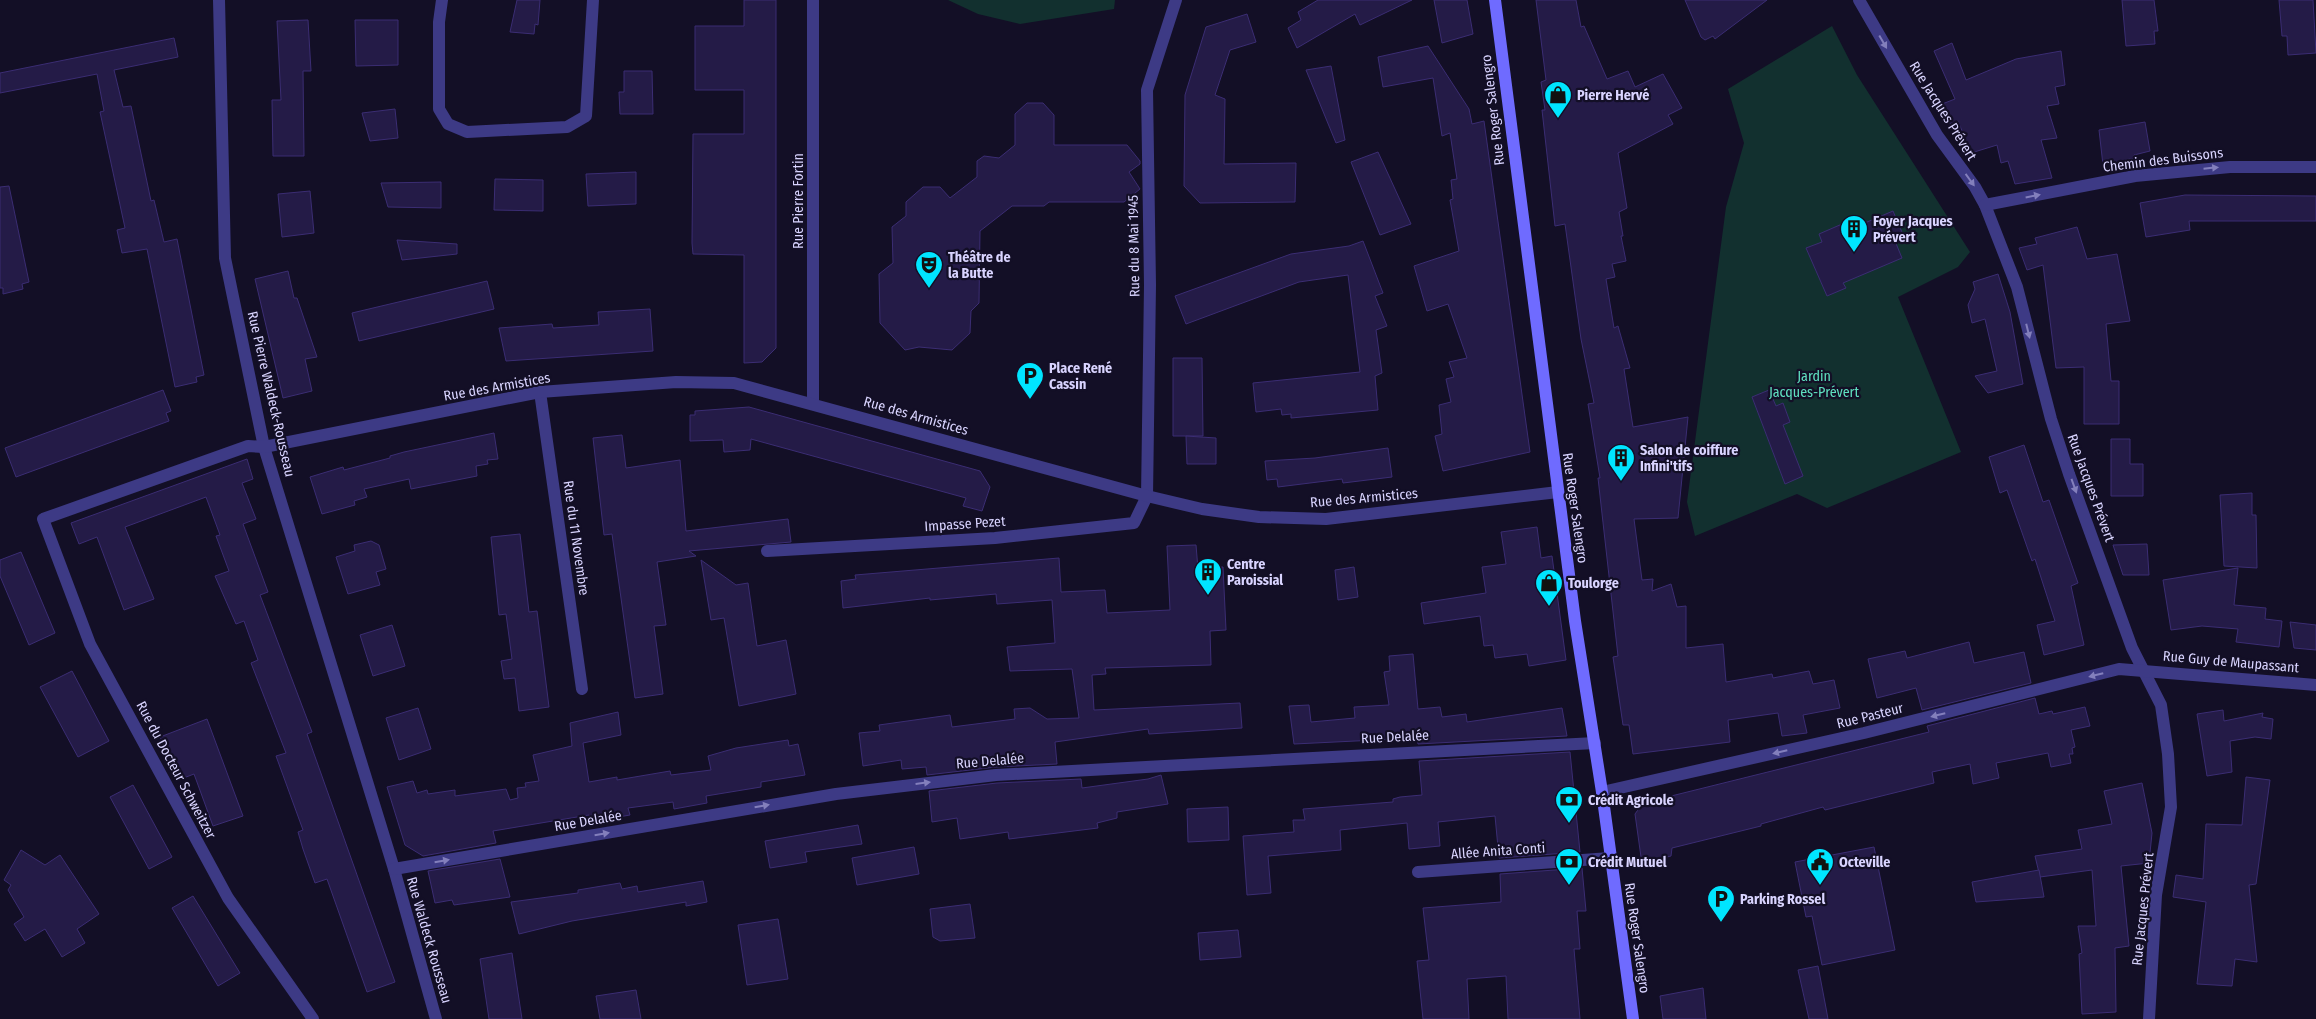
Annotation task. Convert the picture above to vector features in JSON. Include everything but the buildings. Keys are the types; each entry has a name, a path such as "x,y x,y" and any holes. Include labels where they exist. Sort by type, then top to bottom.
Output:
{"main road":[{"name":"Rue Roger Salengro","path":"1495,0 1575,621 1595,743 1633,1019"}],"street":[{"name":"Rue Pierre Waldeck-Rousseau","path":"219,0 225,258 264,447 394,869"},
{"path":"442,0 439,22 439,109 448,124 467,132 567,126 586,116 593,0"},
{"name":"Rue Pierre Fortin","path":"813,0 813,403"},
{"name":"Rue du 8 Mai 1945","path":"1147,496 1150,285 1147,90 1176,0"},
{"name":"Rue Jacques Prévert","path":"1859,0 1937,135 1975,187 1985,205 2017,287 2051,420 2132,648 2161,705 2168,754 2171,806 2156,895 2149,1019"},
{"name":"Chemin des Buissons","path":"1985,205 2135,176 2230,166 2316,168"},
{"name":"Rue des Armistices","path":"43,519 248,446 264,447 540,392 676,382 734,383 813,403 1147,496 1202,509 1265,518 1326,519 1558,492"},
{"name":"Rue du 11 Novembre","path":"540,392 582,688"},
{"name":"Impasse Pezet","path":"767,551 994,538 1134,523 1147,496"},
{"name":"Rue du Docteur Schweitzer","path":"43,519 95,653 228,898 313,1019"},
{"name":"Rue Pasteur","path":"1602,792 1864,733 2119,669 2144,670"},
{"name":"Rue Guy de Maupassant","path":"2144,670 2316,685"},
{"name":"Rue Delalée","path":"394,869 836,794 996,775 1595,743"},
{"name":"Allée Anita Conti","path":"1418,872 1610,858"},
{"name":"Rue Waldeck Rousseau","path":"394,869 435,1019"}],"green space":[{"path":"948,0 1115,0 1114,9 1020,24 978,14"},
{"name":"Jardin Jacques-Prévert","path":"1832,26 1857,75 1970,252 1958,267 1898,297 1961,452 1827,508 1797,494 1695,536 1687,502 1726,207 1744,143 1728,89"}],"place":[{"name":"Pierre Hervé","path":"1558,119"},
{"name":"Foyer Jacques Prévert","path":"1854,253"},
{"name":"Théâtre de la Butte","path":"929,289"},
{"name":"Place René Cassin","path":"1030,400"},
{"name":"Salon de coiffure Infini'tifs","path":"1621,482"},
{"name":"Centre Paroissial","path":"1208,596"},
{"name":"Toulorge","path":"1549,607"},
{"name":"Crédit Agricole","path":"1569,824"},
{"name":"Crédit Mutuel","path":"1569,886"},
{"name":"Octeville","path":"1820,886"},
{"name":"Parking Rossel","path":"1721,923"}]}
